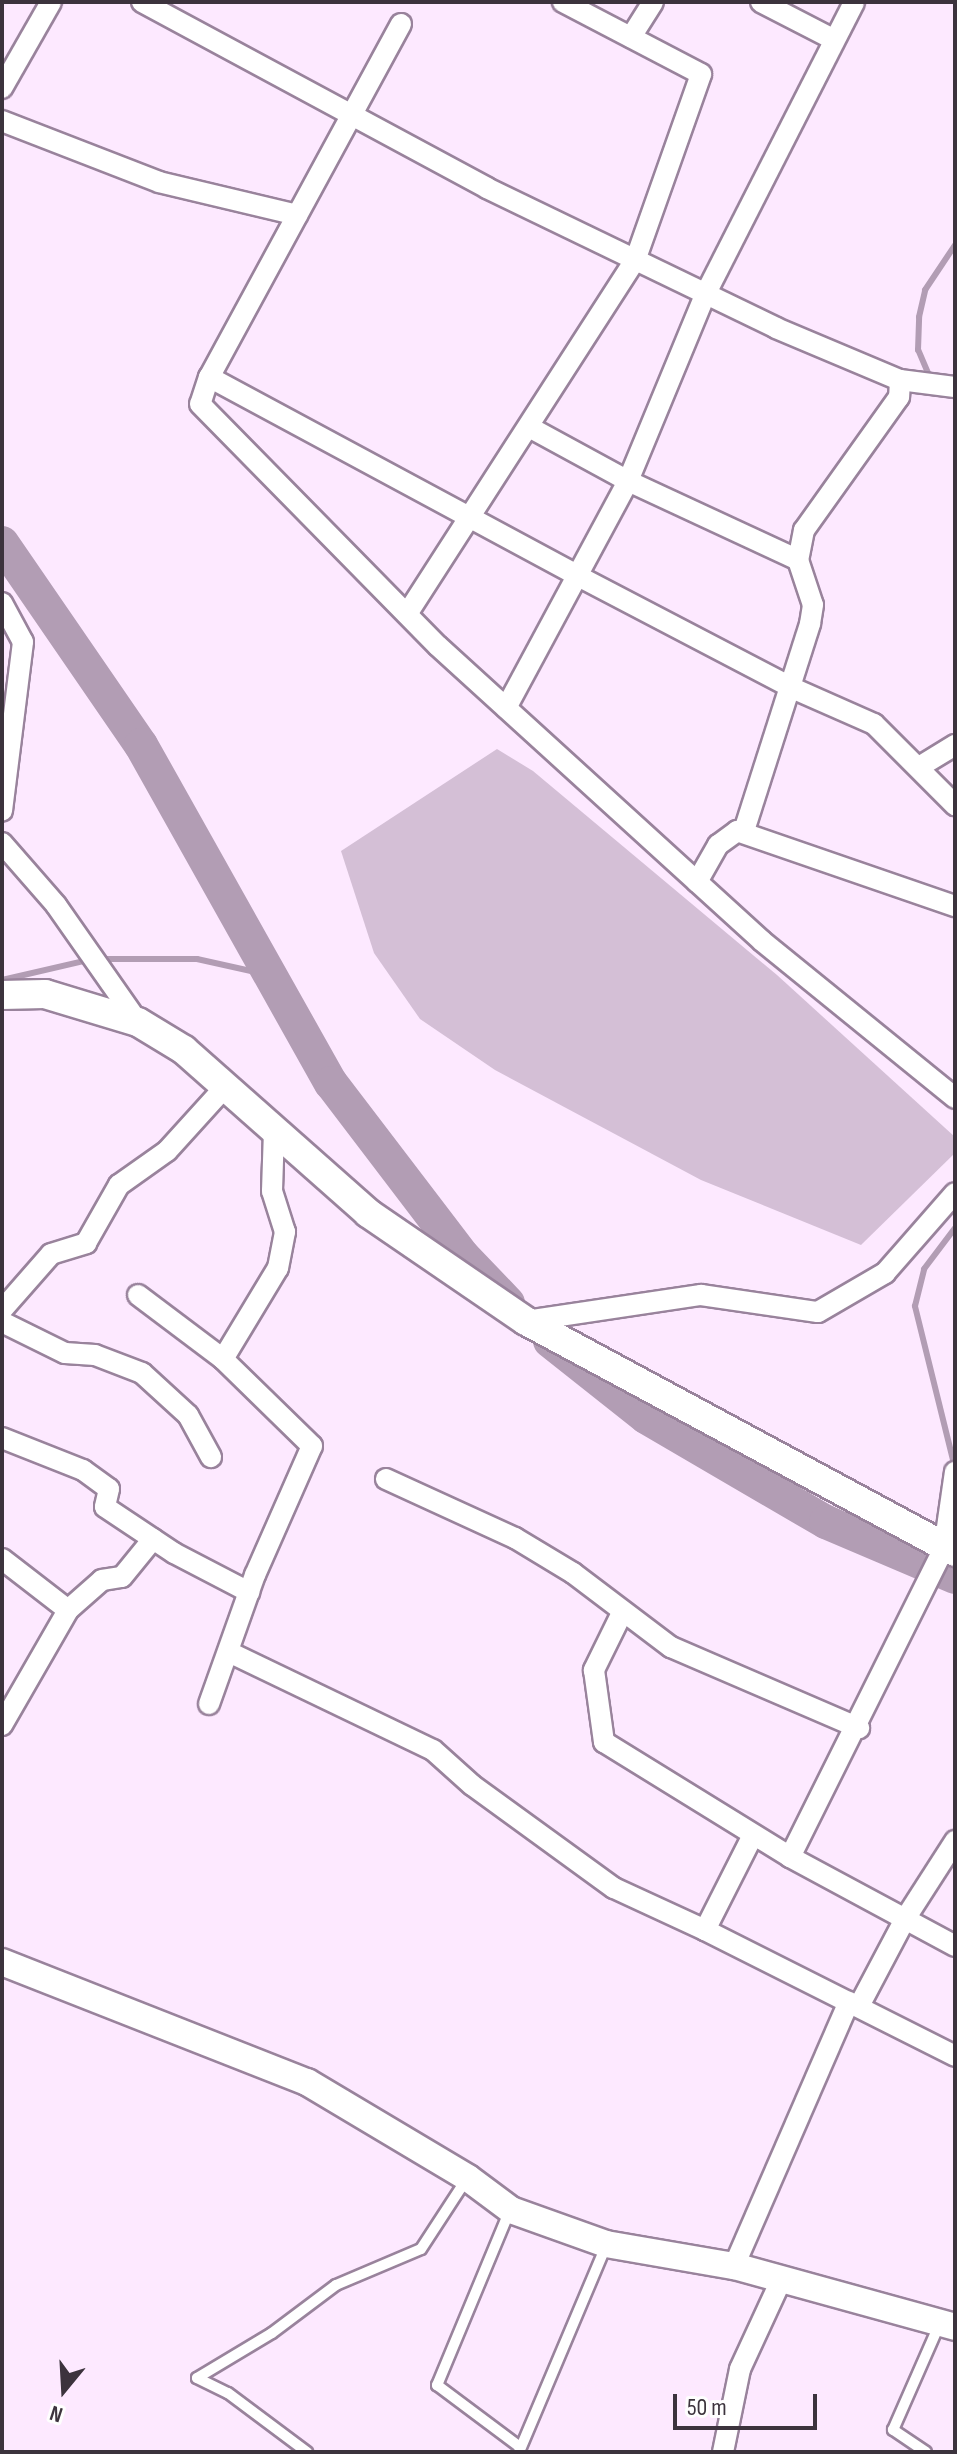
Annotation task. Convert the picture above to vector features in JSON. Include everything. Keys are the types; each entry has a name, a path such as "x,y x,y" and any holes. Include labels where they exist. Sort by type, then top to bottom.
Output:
{"main road":[{"path":"2,995 45,994 138,1022 184,1050 368,1213 526,1321 950,1550"}],"street":[{"path":"2,88 51,2"},
{"path":"142,2 348,117 706,293 900,380 955,387"},
{"path":"407,614 636,258 701,74 563,2"},
{"path":"631,37 653,2"},
{"path":"761,2 833,39"},
{"path":"506,708 628,481 706,293 854,2"},
{"path":"401,24 209,377 200,404 407,614 506,708 697,882 955,1098"},
{"path":"2,121 159,182 297,215"},
{"path":"209,377 473,515 578,576 790,687 874,724 955,805"},
{"path":"744,831 813,605 798,560 804,530 899,397 900,380"},
{"path":"529,427 628,481 798,560"},
{"path":"2,603 23,642 2,811"},
{"path":"919,767 955,745"},
{"path":"697,882 724,837 744,831 955,906"},
{"path":"2,843 56,905 138,1022"},
{"path":"2,1310 51,1254 86,1243 119,1185 167,1151 225,1087"},
{"path":"223,1359 278,1268 285,1232 272,1191 274,1131"},
{"path":"526,1321 701,1295 818,1312 885,1273 955,1193"},
{"path":"138,1295 223,1359 312,1446 249,1592 209,1704"},
{"path":"2,1322 65,1353 95,1355 142,1373 188,1415 211,1457"},
{"path":"2,1438 83,1470 109,1489 105,1507 153,1539 249,1592"},
{"path":"790,1857 950,1550 955,1472"},
{"path":"386,1479 515,1538 573,1573 671,1647 859,1728"},
{"path":"2,1725 68,1610 102,1580 122,1577 153,1539"},
{"path":"2,1559 68,1610"},
{"path":"622,1613 594,1670 604,1742 790,1857 955,1946"},
{"path":"229,1652 433,1750 472,1785 614,1888 705,1930 955,2056"},
{"path":"705,1930 753,1835"},
{"path":"734,2266 854,2004 955,1841"},
{"path":"2,1962 307,2082 468,2178 511,2210 606,2244 734,2266 948,2325"},
{"path":"723,2452 740,2369 782,2278"}],"lane":[{"path":"307,2452 228,2393 197,2378 346,2279 421,2249 468,2178"},
{"path":"511,2210 437,2385 520,2449 606,2244"},
{"path":"926,2452 893,2430 948,2325"}],"shaded area":[{"path":"497,749 533,771 777,975 955,1137 955,1153 861,1245 701,1180 495,1070 420,1019 374,953 341,851"}],"waterway":[{"path":"931,380 918,350 919,317 925,290 955,245"},
{"path":"2,543 141,745 331,1083 463,1256 508,1303"},
{"path":"99,959 197,959 269,975"},
{"path":"2,980 88,960"},
{"path":"955,1228 924,1269 915,1306 955,1468"},
{"path":"550,1341 646,1417 826,1522 955,1577"}]}
